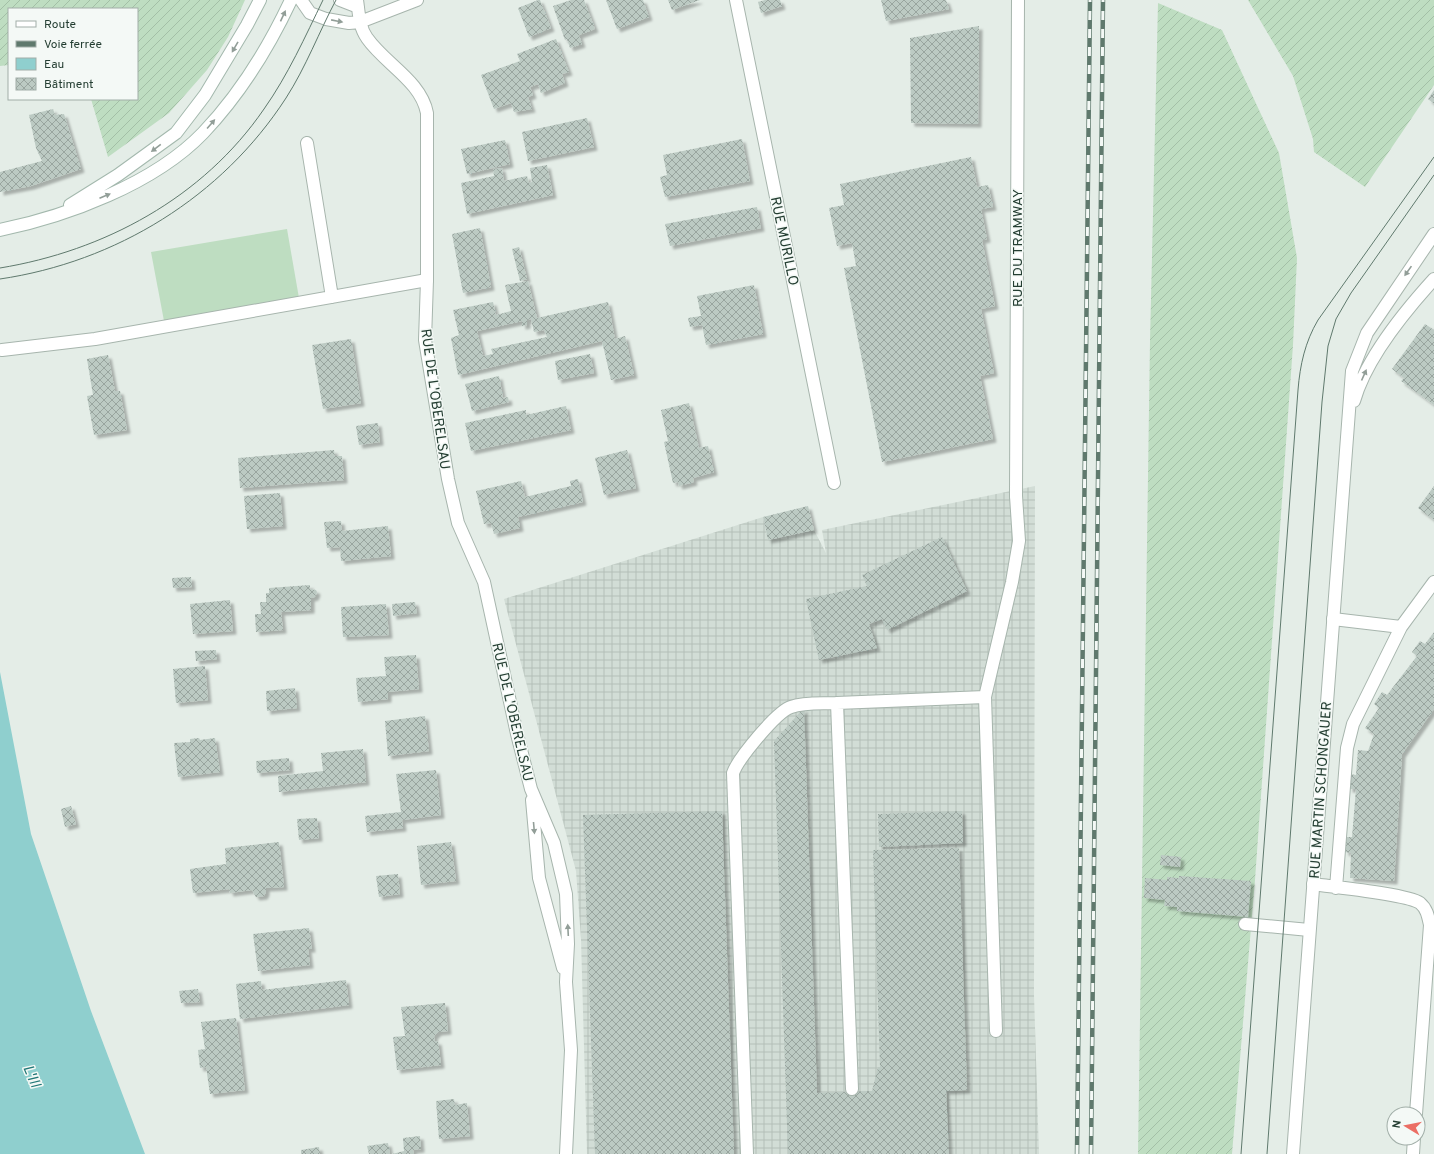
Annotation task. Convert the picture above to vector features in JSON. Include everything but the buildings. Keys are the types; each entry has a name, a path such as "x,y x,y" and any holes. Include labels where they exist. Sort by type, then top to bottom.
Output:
{"street":[{"path":"55,215 118,175 176,132 205,96 260,0"},
{"path":"0,230 26,224 88,204 138,180 181,152 202,134 244,85 274,36 291,0"},
{"path":"301,0 310,13 349,23 360,22 418,0"},
{"path":"340,0 357,4"},
{"name":"RUE MURILLO","path":"736,0 834,483"},
{"name":"RUE DU TRAMWAY","path":"996,1031 985,697 1015,562 1018,541 1016,496 1018,0"},
{"name":"RUE DE L'OBERELSAU","path":"357,4 360,22 366,38 421,94 425,103 427,129 427,280 425,340 454,511 462,534 484,582 517,734 531,789 554,843 566,894 568,944 566,982 571,1050 566,1154"},
{"path":"307,143 332,297"},
{"name":"RUE MARTIN SCHONGAUER","path":"1293,1154 1351,378 1358,352 1367,333 1433,238"},
{"name":"RUE MARTIN SCHONGAUER","path":"1347,425 1357,390 1365,370 1397,324 1434,279"},
{"path":"2,350 95,339 427,280"},
{"path":"1336,888 1347,748 1353,724 1401,627 1434,582"},
{"path":"1333,619 1401,627"},
{"path":"747,1154 733,773 742,757 786,709 798,706 837,703 985,697"},
{"path":"837,703 852,1089"},
{"name":"RUE DE L'OBERELSAU","path":"531,789 539,878 557,942 566,982"},
{"path":"1313,884 1393,896 1419,902 1426,909 1430,925 1417,1106"},
{"path":"1245,924 1309,930"}],"shaded area":[{"path":"1035,486 1034,995 1039,1154 587,1154 581,939 576,871 504,599 763,517 768,540 814,530 826,553 822,530"}],"green space":[{"path":"0,0 245,0 228,37 207,70 169,113 108,157 91,100 138,100 138,8 8,8 8,65 0,66"},
{"path":"1248,0 1434,0 1434,85 1365,187 1314,152 1313,139 1293,76"},
{"path":"1158,3 1222,30 1279,153 1297,258 1293,345 1255,880 1232,1154 1138,1154 1150,341"},
{"path":"287,229 299,298 164,321 151,252"}],"water":[{"name":"L'Ill","path":"0,672 31,834 91,1011 145,1154 0,1154"}],"tram line":[{"path":"0,268 39,260 77,248 113,234 148,216 181,194 212,169 239,141 273,96 296,56 323,0"},
{"path":"0,279 43,270 85,257 125,240 162,219 198,194 231,166 260,134 286,98 300,74 336,0"},
{"path":"1241,1154 1300,372 1306,345 1313,328 1434,157"},
{"path":"1267,1154 1322,402 1328,346 1336,319 1351,293 1434,175"}],"railway":[{"path":"1077,1154 1090,0"},
{"path":"1091,1154 1103,0"}]}
